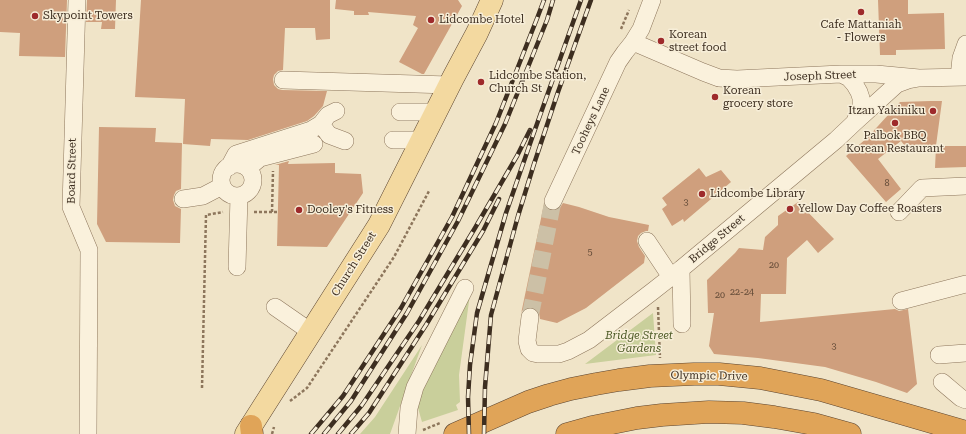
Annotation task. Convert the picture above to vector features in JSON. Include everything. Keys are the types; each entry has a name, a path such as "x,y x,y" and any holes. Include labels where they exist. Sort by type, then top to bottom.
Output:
{"highway":[{"name":"Olympic Drive","path":"448,428 571,389 596,384 650,376 719,374 760,378 822,390 966,432"},
{"path":"567,434 592,427 637,418 709,412 743,413 774,417 814,424 850,434"}],"main road":[{"name":"Church Street","path":"250,431 379,225 435,112 477,33 492,0"}],"street":[{"name":"Board Street","path":"77,0 71,207 89,250 88,434"},
{"name":"Tooheys Lane","path":"553,201 618,62 641,29 652,0"},
{"name":"Joseph Street","path":"633,42 719,78 737,79 840,74 876,74 919,78 962,77"},
{"path":"962,77 961,58 966,44"},
{"path":"840,74 849,78 855,84 861,98 860,112 854,122"},
{"name":"Bridge Street","path":"530,317 527,341 529,350 533,353 555,354 568,351 589,340 676,273 830,145 896,84 919,78"},
{"path":"283,80 449,86"},
{"path":"229,167 236,154 311,130 321,124 328,115 336,111"},
{"path":"400,112 435,112"},
{"path":"321,124 329,135 345,141"},
{"path":"393,140 421,140"},
{"path":"248,168 260,158 314,144"},
{"path":"237,267 239,204 234,196 229,194 222,186 221,180 224,170 233,164 244,165 251,172 253,178 252,188 239,204"},
{"path":"183,199 203,196 222,186"},
{"path":"899,212 922,188 966,186"},
{"path":"647,242 676,273 682,324"},
{"path":"901,301 966,284"},
{"path":"415,432 409,408 414,387 465,288"},
{"path":"275,307 311,332"},
{"path":"939,355 966,353"},
{"path":"942,382 961,398 966,400"}],"path":[{"path":"272,212 273,164"},
{"path":"290,402 307,388 394,256 430,191"},
{"path":"202,388 206,215 226,212 239,204 272,212 278,212"},
{"path":"653,291 658,303 660,359"},
{"path":"272,434 274,425"},
{"path":"415,432 448,428"}],"green space":[{"path":"470,294 459,375 460,402 456,405 458,410 422,422 418,408 419,391"},
{"name":"Bridge Street Gardens","path":"653,313 656,355 585,364"},
{"path":"422,345 390,434 360,434 375,417"}],"building":[{"name":"Skypoint Towers","path":"0,0 67,0 65,57 19,56 20,33 0,32"},
{"path":"87,0 116,0 115,29 101,29 102,22 86,22"},
{"path":"141,0 330,0 330,39 316,40 315,28 285,28 283,70 278,71 274,75 273,79 274,85 278,89 282,90 327,91 323,106 307,121 248,140 211,139 210,146 183,144 185,99 135,97"},
{"path":"336,0 458,0 462,6 424,74 422,74 399,62 418,28 413,25 416,16 368,12 369,15 354,15 354,11 335,9"},
{"path":"878,0 908,0 908,14 944,13 945,49 896,50 896,55 880,55"},
{"path":"942,101 935,153 909,151 901,141 878,159 901,189 886,202 846,156 867,138 900,102"},
{"path":"99,127 156,128 155,142 182,143 181,189 176,191 173,200 175,206 181,209 180,243 106,242 97,224"},
{"path":"936,146 966,146 966,167 935,168"},
{"path":"289,161 288,164 335,163 335,173 361,174 363,193 327,247 277,246 279,165 275,165"},
{"path":"699,168 706,177 721,170 731,182 684,222 683,219 672,226 662,209 667,205 662,198"},
{"path":"798,202 834,239 818,253 807,240 787,258 786,294 761,294 760,322 895,309 899,311 908,309 917,384 907,393 825,367 714,354 709,346 714,313 708,313 707,280 739,248 763,250 765,237 778,225 778,216"},
{"path":"563,203 609,217 649,225 648,231 641,233 638,236 637,241 645,256 644,263 586,308 557,323 540,319 539,313 532,307 526,308 521,314 544,204 548,210 553,211 559,209"}],"tunnel":[{"path":"530,317 553,201"}],"railway":[{"path":"311,434 343,396 401,308 452,217 496,123 544,0"},
{"path":"324,434 351,401 407,313 458,221 505,124 547,20 553,0"},
{"path":"469,434 468,397 470,365 477,313 506,213 581,0"},
{"path":"484,434 485,387 491,315 534,164 591,0"},
{"path":"338,434 362,405 419,321 517,156 530,130"},
{"path":"351,434 369,413 426,325 483,231 499,199"}],"place":[{"name":"Cafe Mattaniah - Flowers","path":"861,12"},
{"name":"Skypoint Towers","path":"35,16"},
{"name":"Lidcombe Hotel","path":"431,20"},
{"name":"Korean street food","path":"661,41"},
{"name":"Lidcombe Station, Church St","path":"481,82"},
{"name":"Korean grocery store","path":"715,97"},
{"name":"Itzan Yakiniku","path":"933,111"},
{"name":"Palbok BBQ Korean Restaurant","path":"895,123"},
{"name":"Lidcombe Library","path":"702,194"},
{"name":"Yellow Day Coffee Roasters","path":"790,209"},
{"name":"Dooley's Fitness","path":"299,210"}]}
